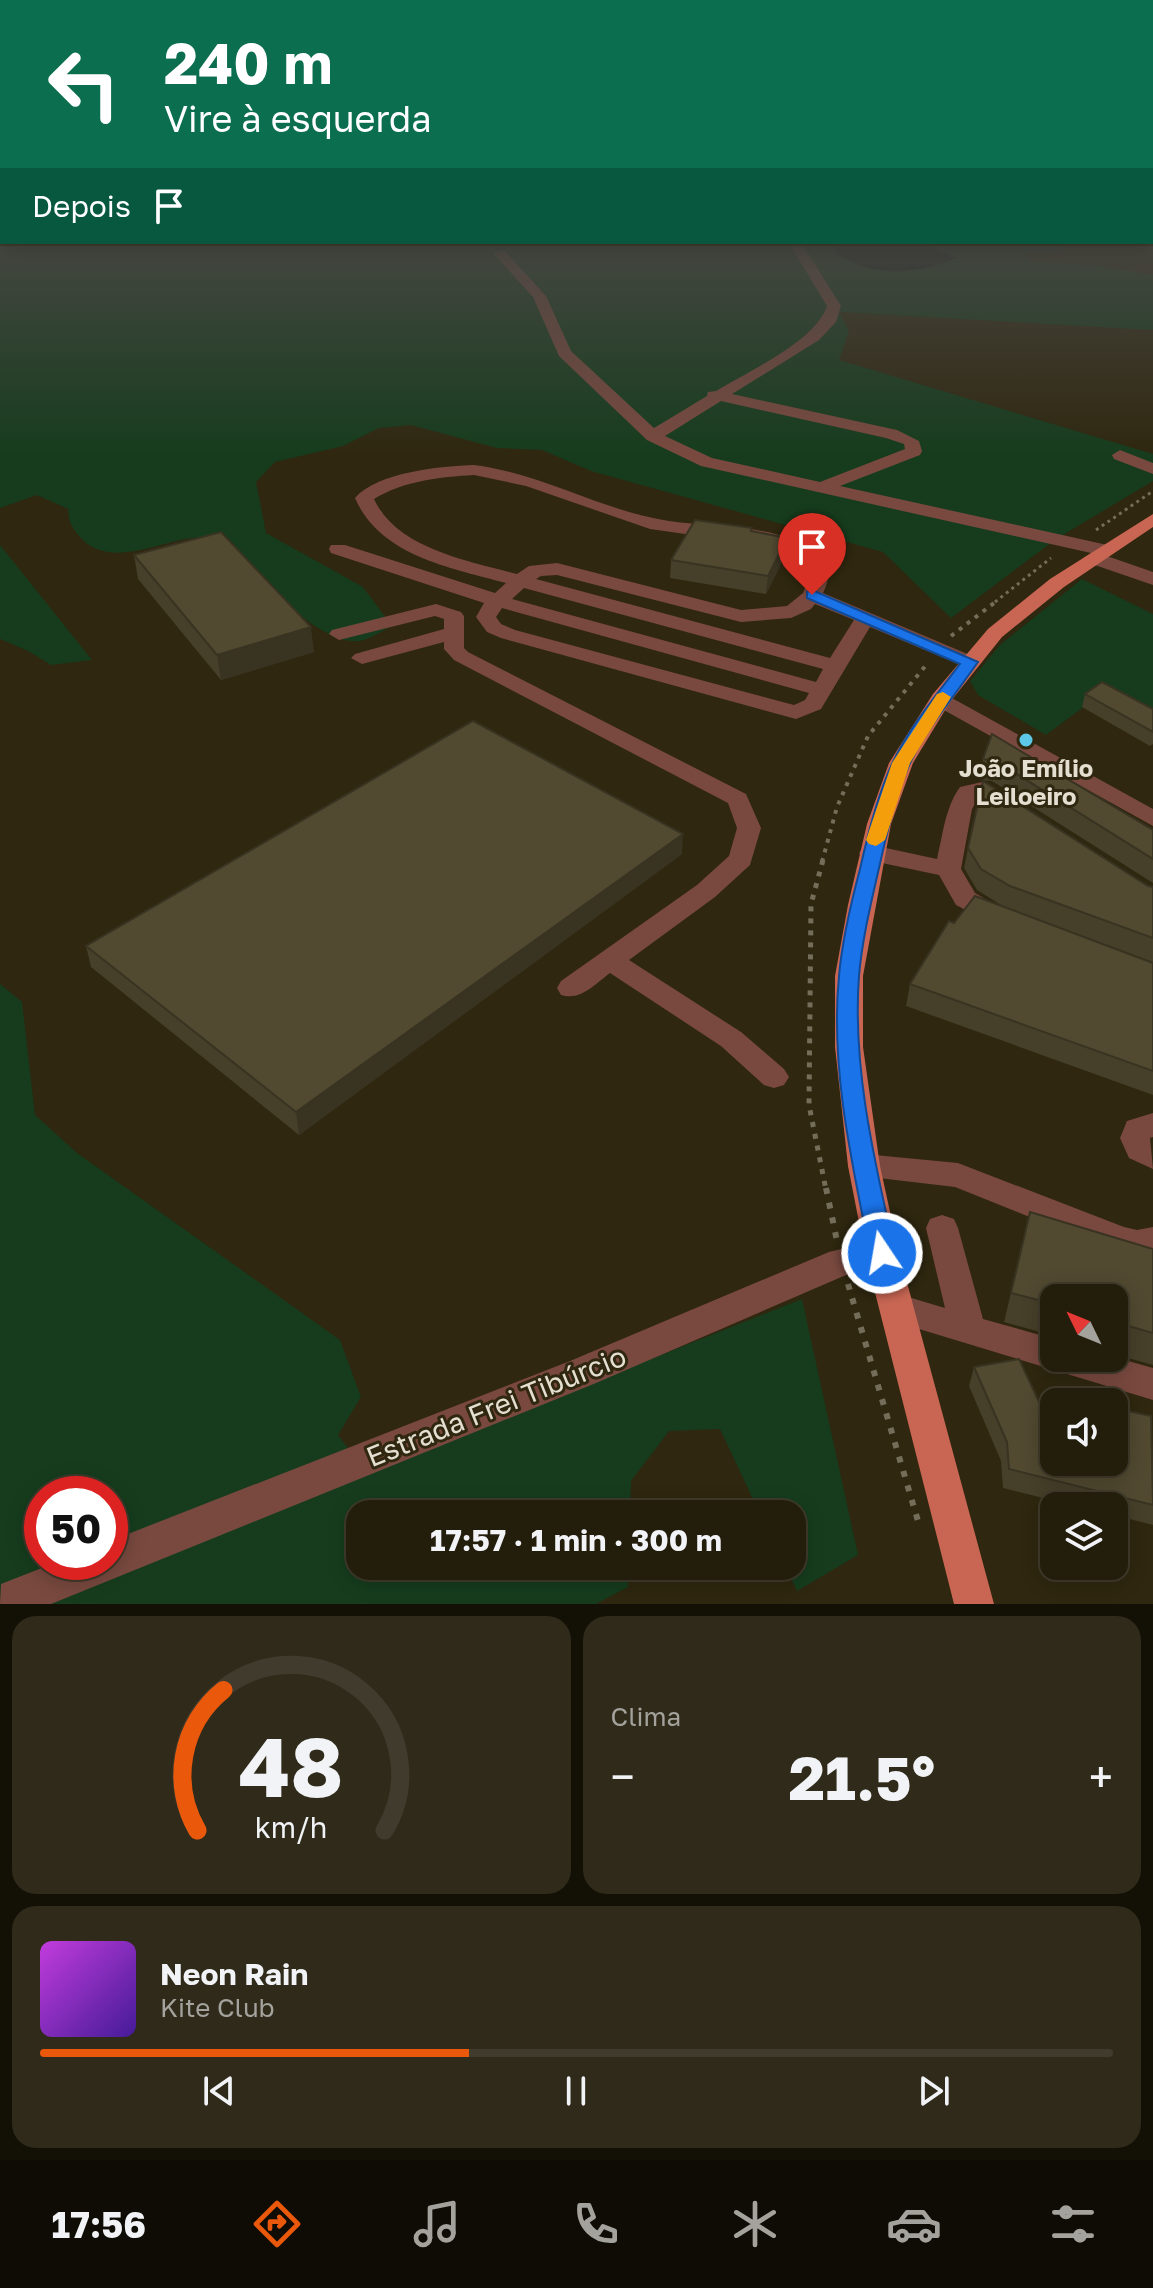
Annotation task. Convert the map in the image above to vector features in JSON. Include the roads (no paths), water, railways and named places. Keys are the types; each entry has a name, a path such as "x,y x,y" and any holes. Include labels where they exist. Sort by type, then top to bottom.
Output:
{"main road":[{"path":"974,1604 882,1253 864,1166 849,1047 849,976 872,853 901,763 941,699 995,633 1091,551 1153,519"}],"street":[{"path":"544,308 564,353 653,436 707,462 1091,551 1153,579"},
{"path":"653,436 714,395 814,337 829,322 833,308"},
{"path":"714,395 911,441 914,451 820,488"},
{"path":"1120,455 1153,469"},
{"path":"836,666 520,581 426,554 407,545 368,509 364,498 390,485 445,470 484,469 513,474 652,524 768,541 801,552 814,559 821,570 820,580 804,605 791,612 757,617 703,608 557,569 536,570 520,581 488,610 486,617 494,628 508,634 796,712 813,704 822,690 865,618"},
{"path":"338,549 498,601 822,690"},
{"path":"812,595 970,662"},
{"path":"339,634 436,610 454,616 454,649 461,656 738,799 749,828 741,859 706,891 571,988"},
{"path":"362,658 452,633"},
{"path":"941,699 1153,819"},
{"path":"1024,814 982,789 968,792 960,809 948,869 965,899 995,916 1024,926"},
{"path":"872,853 948,869"},
{"path":"610,960 731,1039 774,1077"},
{"path":"1153,1125 1138,1129 1135,1138 1140,1149 1153,1157"},
{"path":"864,1166 958,1175 1119,1239 1137,1244 1153,1242"},
{"path":"942,1228 968,1329"},
{"name":"Estrada Frei Tibúrcio","path":"128,1553 583,1372 841,1262 882,1253"},
{"path":"898,1309 1040,1351"},
{"path":"1112,1372 1153,1384"},
{"name":"Estrada Frei Tibúrcio","path":"1,1604 61,1580"}],"place":[{"name":"João Emílio Leiloeiro","path":"1026,740"}]}
